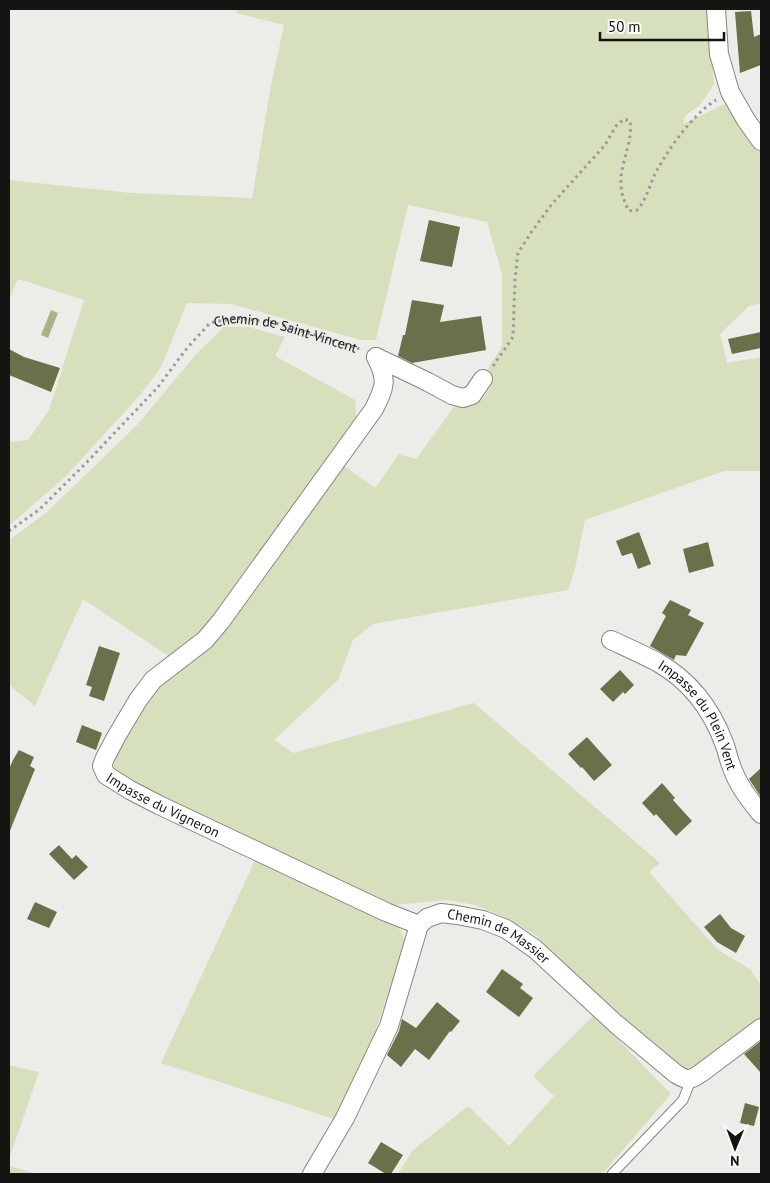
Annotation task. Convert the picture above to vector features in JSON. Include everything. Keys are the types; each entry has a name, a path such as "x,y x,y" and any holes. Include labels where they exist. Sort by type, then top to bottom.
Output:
{"street":[{"path":"716,9 719,54 730,92 746,120 761,140"},
{"name":"Chemin de Saint-Vincent","path":"376,357 452,395 463,398 472,395 483,379"},
{"name":"Impasse du Vigneron","path":"376,357 382,369 384,384 383,392 374,409 221,622 205,640 153,680 138,700 102,766 106,775 159,805 386,912 419,925"},
{"name":"Impasse du Plein Vent","path":"611,640 657,662 689,685 708,710 724,743 737,780 761,814"},
{"name":"Chemin de Massier","path":"419,925 427,918 441,914 483,920 506,929 535,949 616,1024 676,1074 685,1080 691,1080"},
{"path":"312,1174 345,1118 389,1026 419,925"},
{"path":"691,1080 761,1028"}],"lane":[{"path":"612,1174 683,1100 691,1080"}],"path":[{"path":"483,379 513,337 518,253 552,204 605,146 616,126 624,119 630,121 631,130 621,179 621,189 628,210 637,210 643,204 655,173 679,135 708,105 730,92"},
{"name":"Chemin de Saint-Vincent","path":"9,531 40,509 93,455 158,387 187,348 210,323 235,318 272,322 328,339 376,357"}],"shaded area":[{"path":"237,9 708,9 714,84 700,105 686,115 683,124 729,102 761,151 761,303 749,306 720,334 727,363 761,357 761,471 724,471 585,520 575,569 568,590 373,624 353,640 338,680 274,740 293,753 474,703 660,863 649,872 718,950 750,969 761,985 761,1018 706,1063 694,1069 672,1067 534,934 500,915 475,905 448,900 392,905 152,795 113,772 115,758 152,689 281,548 344,466 375,488 399,454 416,459 454,407 473,405 481,401 488,392 492,386 486,372 502,346 502,274 487,222 408,205 376,340 361,340 231,304 187,303 159,370 140,395 66,476 9,526 9,442 28,440 49,410 84,300 18,279 9,300 9,180 131,193 252,198 270,90 284,25 236,13"},
{"path":"51,310 58,313 48,338 41,335"},
{"path":"224,327 249,327 285,337 275,356 355,400 357,421 203,632 170,657 83,599 35,706 9,685 9,540 46,513 137,425 197,353"},
{"path":"257,856 401,930 405,943 363,1068 334,1119 161,1063"},
{"path":"594,1015 671,1094 602,1174 398,1174 413,1150 468,1106 509,1146 554,1096 533,1076"},
{"path":"9,1065 39,1072 9,1159"},
{"path":"9,1166 38,1174 9,1174"}],"building":[{"path":"751,11 754,37 761,34 761,65 740,73 735,12"},
{"path":"429,220 460,227 452,267 420,261"},
{"path":"412,300 444,305 440,322 481,316 486,350 412,363 398,356 403,335 405,335"},
{"path":"761,332 761,348 732,354 728,339"},
{"path":"9,349 24,357 60,368 51,392 9,375"},
{"path":"639,532 651,564 638,569 632,553 622,556 616,541"},
{"path":"708,542 714,566 689,573 683,549"},
{"path":"670,600 691,610 688,615 704,623 686,656 676,655 674,660 650,646 666,616 662,613"},
{"path":"99,646 120,653 104,701 89,696 92,687 86,685"},
{"path":"620,670 634,685 613,702 600,689"},
{"path":"82,725 102,733 96,750 76,742"},
{"path":"587,737 612,765 594,781 568,754"},
{"path":"19,750 34,757 30,766 35,769 9,833 9,769"},
{"path":"761,768 761,797 749,779"},
{"path":"662,783 675,798 673,800 692,821 676,836 656,814 654,816 642,803"},
{"path":"59,845 72,859 76,855 88,867 74,880 49,854"},
{"path":"35,902 57,912 49,928 27,919"},
{"path":"720,914 731,928 745,936 736,953 717,942 704,927"},
{"path":"502,969 523,984 520,988 533,998 519,1017 486,992"},
{"path":"437,1002 460,1021 450,1031 429,1060 415,1049 401,1067 387,1055 399,1031 402,1019 416,1028"},
{"path":"761,1041 761,1073 744,1054"},
{"path":"745,1103 759,1107 754,1126 740,1123"},
{"path":"381,1142 403,1155 391,1174 386,1174 368,1163"}]}
